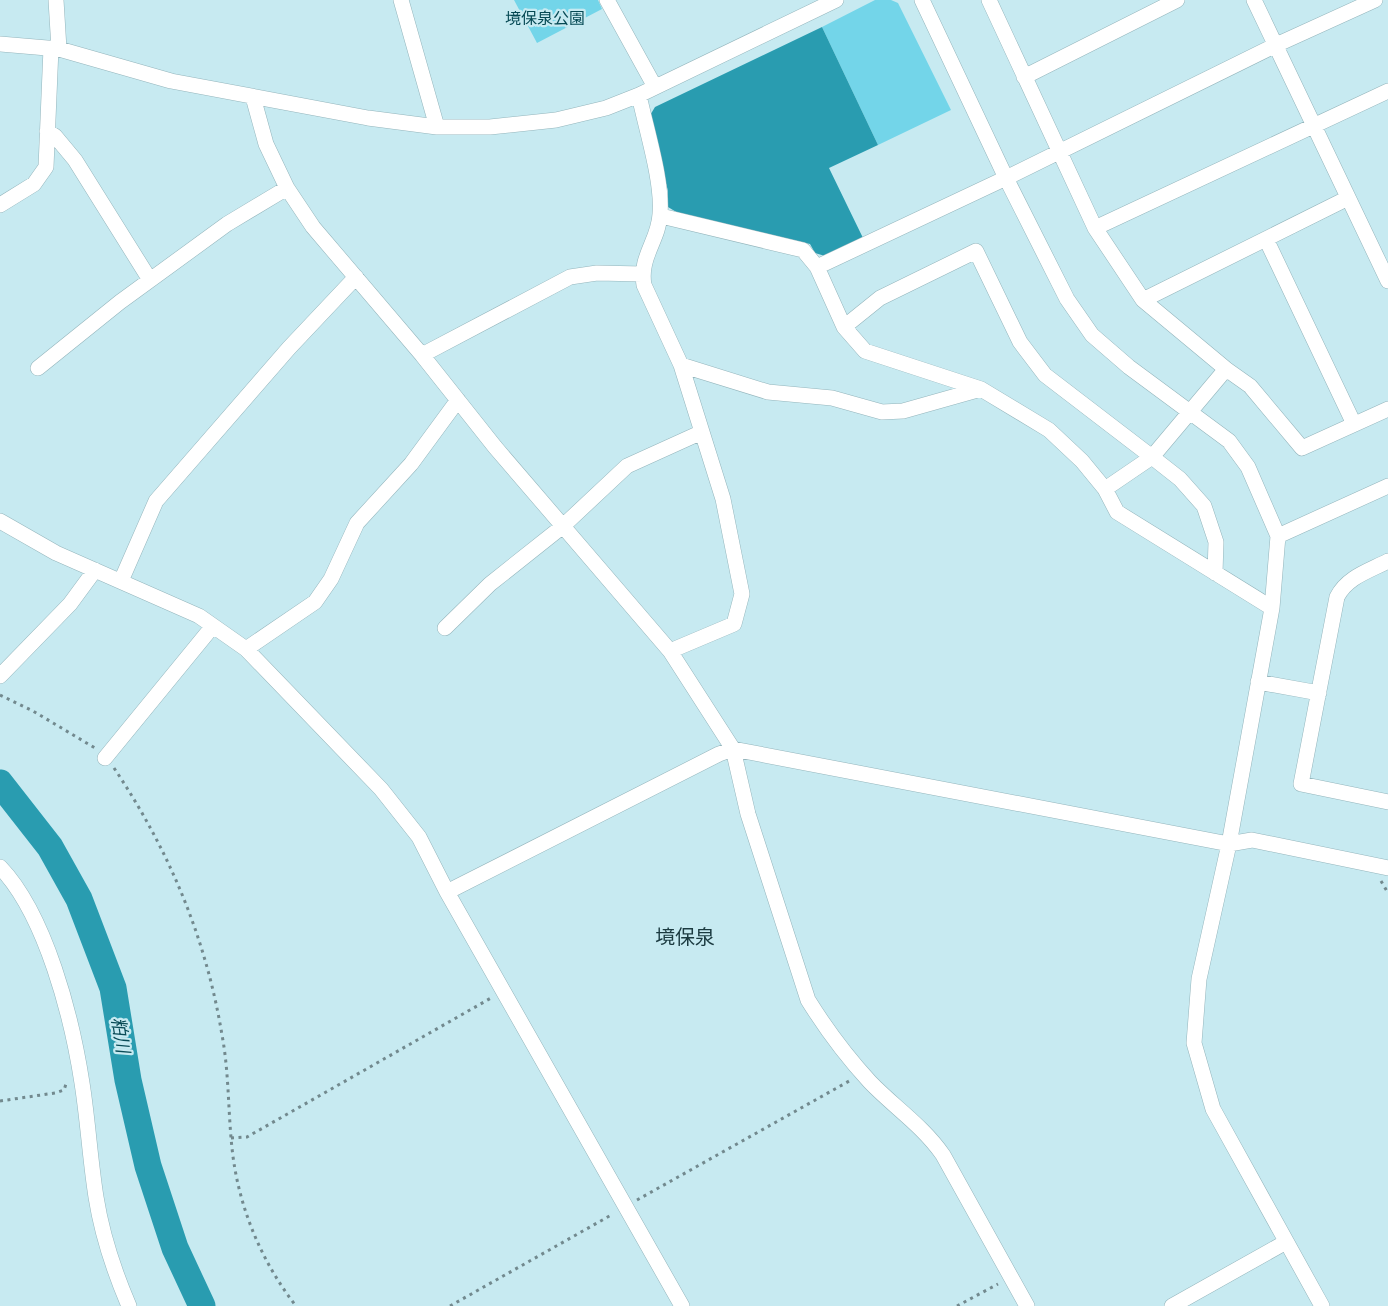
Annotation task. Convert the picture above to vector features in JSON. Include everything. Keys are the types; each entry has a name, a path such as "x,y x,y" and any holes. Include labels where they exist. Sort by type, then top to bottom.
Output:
{"street":[{"path":"0,205 34,184 42,176 46,167 55,48 56,0"},
{"path":"400,0 437,127"},
{"path":"0,44 55,48 171,81 368,118 437,127 490,127 556,120 606,108 639,95 836,0"},
{"path":"922,0 1006,178 1067,299 1092,335 1129,367 1229,441 1248,467 1278,536 1272,608 1229,844 1200,979 1194,1043 1213,1109 1322,1306"},
{"path":"989,0 1095,228 1143,300 1250,386 1302,448 1388,409"},
{"path":"1024,77 1177,0"},
{"path":"1254,0 1388,281"},
{"path":"817,267 1006,178 1275,45 1375,0"},
{"path":"610,1 654,87"},
{"path":"1095,228 1388,91"},
{"path":"639,95 660,194 661,216 644,261 642,274 644,285 681,365 723,499 742,594 734,624 670,651"},
{"path":"253,97 266,144 287,188 313,227 670,651 733,749 748,814 808,1000 825,1027 871,1083 931,1137 1026,1306"},
{"path":"47,131 55,136 75,160 150,280"},
{"path":"38,368 150,280 227,224 287,188"},
{"path":"1143,300 1348,198"},
{"path":"661,216 803,250 817,267 844,327 865,351 981,389 1049,430 1082,461 1105,489 1117,512 1272,608"},
{"path":"1266,239 1354,424"},
{"path":"844,327 880,298 976,251 1020,342 1045,375 1180,479 1204,506 1216,542 1215,573"},
{"path":"422,355 570,277 597,273 642,274"},
{"path":"121,581 156,501 289,348 356,277"},
{"path":"681,365 768,392 832,398 882,412 903,411 981,389"},
{"path":"1105,489 1152,457 1226,369"},
{"path":"246,649 315,602 331,579 357,523 411,464 458,400"},
{"path":"445,628 490,584 563,526 627,466 702,432"},
{"path":"1278,536 1388,486"},
{"path":"0,521 56,553 199,616 246,649 387,797 419,837 447,892 682,1306"},
{"path":"1387,798 1302,784 1337,597 1342,587 1350,580 1388,561"},
{"path":"0,676 70,604 95,570"},
{"path":"105,758 213,626"},
{"path":"1258,682 1319,693"},
{"path":"447,892 733,749 1229,844 1252,840 1388,868"},
{"path":"0,867 11,879 41,932 60,989 82,1082 100,1217 118,1280 129,1306"},
{"path":"1172,1306 1286,1242"}],"path":[{"path":"0,695 65,730 95,748 105,758 129,790 178,882 207,960 223,1037 237,1185 268,1266 296,1306"},
{"path":"231,1138 247,1137 503,991"},
{"path":"450,1306 850,1081 862,1072"},
{"path":"0,1101 55,1093 64,1090 67,1081"},
{"path":"957,1306 1011,1278"}],"green space":[{"name":"境保泉公園","path":"514,0 598,0 602,9 537,43"},
{"path":"875,0 891,0 898,3 951,110 878,145 822,27"}],"shaded area":[{"path":"822,27 878,145 829,168 863,238 825,256 815,253 810,244 678,213 668,207 668,191 649,117 655,107"}],"waterway":[{"name":"粕川","path":"0,783 50,847 79,899 113,988 128,1080 148,1166 175,1248 202,1306"}],"district":[{"name":"境保泉","path":"685,937"}]}
